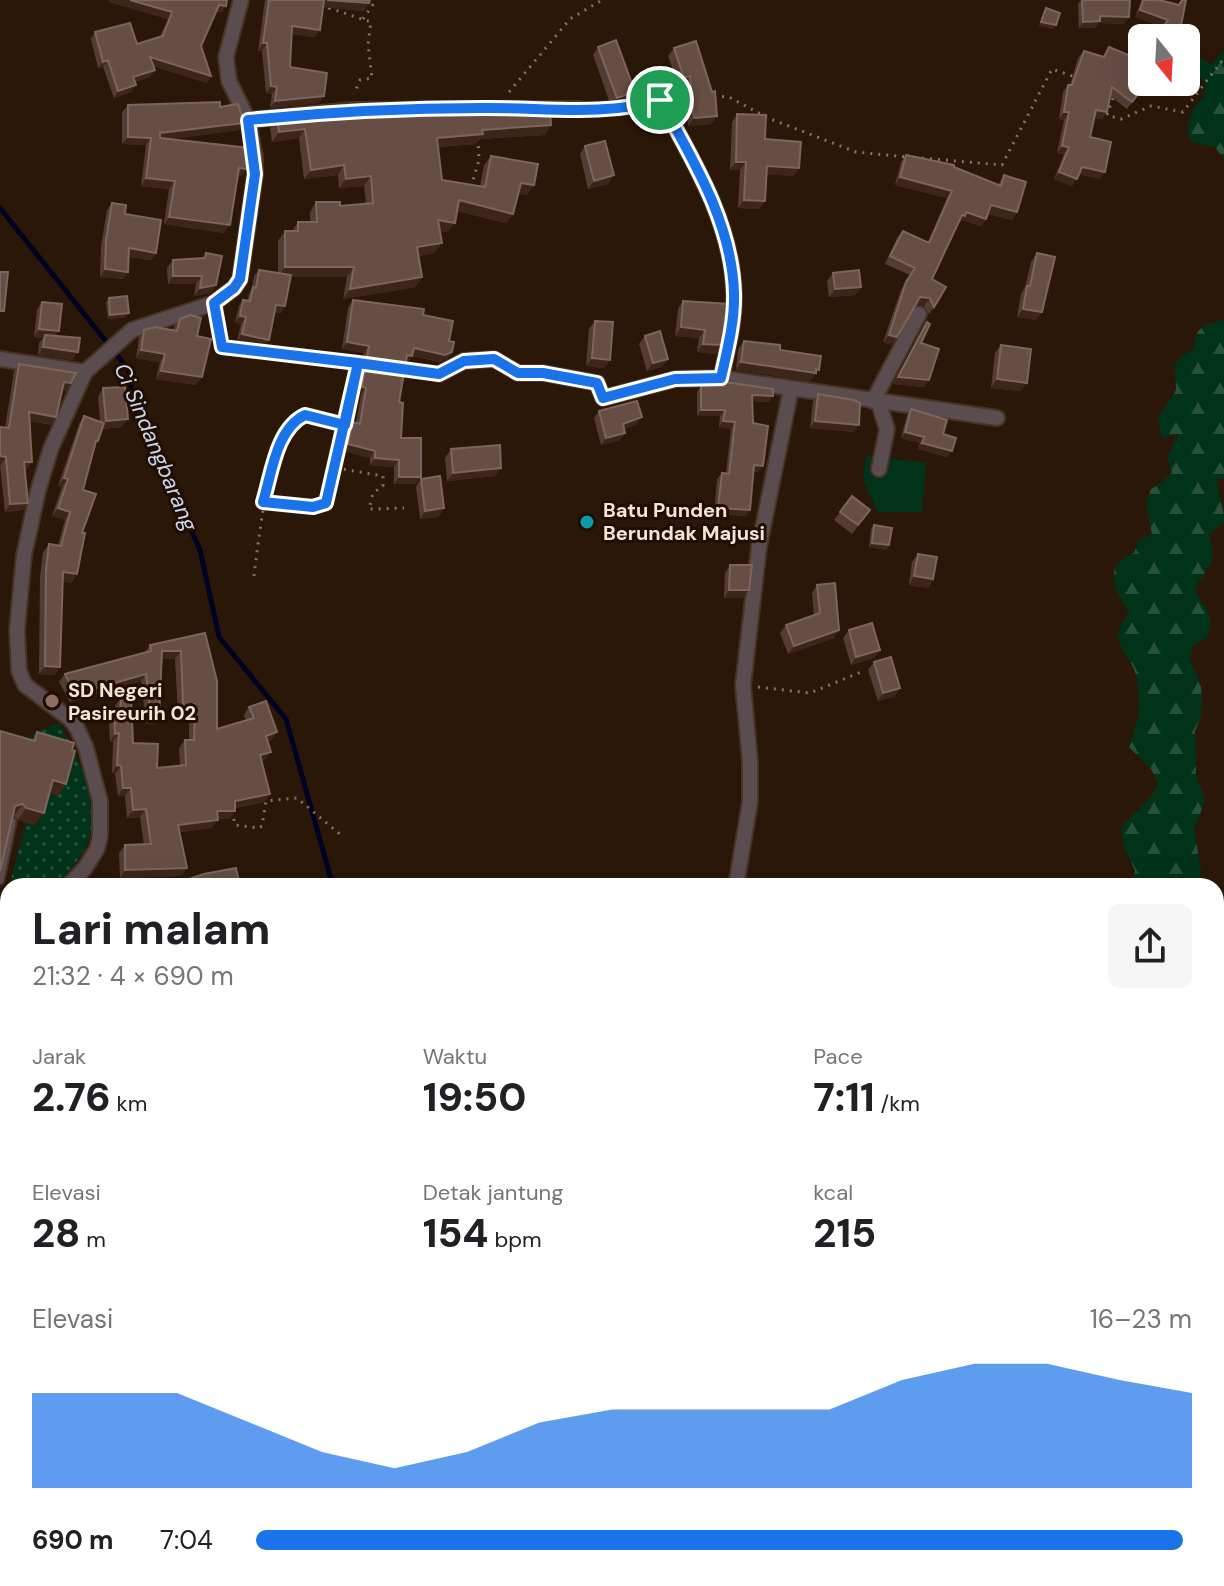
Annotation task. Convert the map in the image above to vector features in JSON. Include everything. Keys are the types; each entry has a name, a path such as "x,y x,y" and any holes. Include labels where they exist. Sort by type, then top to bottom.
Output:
{"street":[{"path":"76,878 97,849 101,823 95,777 77,728 70,719 25,685 19,671 17,630 24,555 51,448 89,369 114,344 139,326 214,303 234,288 240,279 255,174 248,120 229,81 226,57 241,0"},
{"path":"660,100 706,187 723,229 733,268 735,297 721,378"},
{"path":"248,120 352,110 580,109"},
{"path":"875,401 919,314"},
{"path":"0,359 89,369"},
{"path":"439,374 464,361 494,359 518,373 543,373 597,383 603,398 675,379 721,378 997,418"},
{"path":"737,878 750,802 750,761 743,685 759,547 791,389"},
{"path":"875,401 887,429 879,469"}],"lane":[{"path":"0,878 12,822"}],"path":[{"path":"330,0 329,8 371,22 368,44 372,78 360,80 352,110"},
{"path":"363,19 376,0"},
{"path":"497,108 570,19 602,0"},
{"path":"1116,91 1107,115 1121,119 1151,106 1183,112 1221,62 1224,63"},
{"path":"714,96 729,97 768,118 856,152 1002,165 1052,69 1078,78"},
{"path":"580,109 635,108 660,100"},
{"path":"471,187 479,160 478,108"},
{"path":"214,303 222,347 372,365"},
{"path":"263,502 321,506 328,497 358,363"},
{"path":"399,369 439,374"},
{"path":"254,576 263,502 285,432 294,421 305,415 360,427"},
{"path":"336,468 383,476 383,486 373,493 369,509 404,508"},
{"path":"743,685 810,693 861,672"},
{"path":"232,807 233,824 259,828 262,826 266,801 297,798 342,836"}],"green space":[{"path":"1224,50 1224,160 1215,147 1191,142 1188,130 1195,106 1204,98 1200,57 1211,65"},
{"path":"1224,320 1224,479 1217,479 1224,522 1209,535 1211,563 1195,587 1209,616 1210,629 1207,638 1193,645 1190,659 1201,685 1202,703 1201,717 1195,731 1196,774 1205,801 1194,829 1201,870 1199,878 1133,878 1135,871 1123,843 1121,828 1147,801 1158,782 1151,769 1129,747 1138,717 1137,680 1119,640 1119,632 1129,613 1119,596 1114,572 1124,558 1134,553 1139,540 1152,534 1146,504 1151,489 1172,472 1167,458 1178,434 1162,438 1158,418 1176,390 1175,365 1194,349 1198,331"},
{"path":"866,455 926,463 922,512 878,512 863,480"},
{"path":"59,723 79,762 89,791 92,821 88,842 63,878 11,878 26,823 37,826 45,793 58,796 68,763 0,732 26,740"}],"building":[{"path":"130,0 227,0 226,6 219,5 201,46 211,76 150,57 155,70 133,77 136,85 118,91 108,60 103,62 95,32 130,23 137,44 163,36 172,12"},
{"path":"269,0 324,0 320,30 292,26 290,67 327,73 324,96 275,101 277,87 271,86 267,43 263,43"},
{"path":"327,0 370,0 369,3"},
{"path":"1082,0 1130,0 1129,17 1100,16 1100,21 1083,22"},
{"path":"1143,0 1179,5 1186,0 1181,24 1165,24 1168,20 1140,10"},
{"path":"1046,8 1060,13 1056,25 1041,22"},
{"path":"616,40 635,92 617,98 598,47"},
{"path":"696,41 712,92 715,91 717,116 694,118 690,76 684,78 674,48"},
{"path":"1109,47 1128,55 1128,96 1136,96 1132,102 1112,87 1107,112 1096,110 1090,137 1111,142 1105,172 1082,167 1077,179 1059,172 1069,147 1062,146 1069,112 1064,112 1068,85 1072,85 1084,51 1104,57"},
{"path":"220,102 220,107 238,104 244,123 160,133 160,138 249,148 247,169 239,168 230,225 169,217 175,181 146,178 151,138 128,137 128,105"},
{"path":"550,109 551,125 482,130 483,134 437,138 442,180 485,187 491,156 538,164 534,185 521,183 513,214 459,200 455,223 438,220 442,243 417,247 422,277 350,289 354,267 285,267 285,231 298,231 298,222 317,222 316,202 340,202 340,206 373,203 371,176 346,179 344,165 311,170 305,129 279,132 277,118 359,110"},
{"path":"737,114 766,115 765,139 801,142 799,168 767,166 765,201 744,200 746,162 736,162"},
{"path":"605,141 614,175 594,181 585,146"},
{"path":"906,155 954,165 1001,186 1004,175 1026,182 1017,212 991,205 986,219 966,212 965,216 962,215 932,279 946,287 934,307 930,298 920,297 897,337 889,335 906,282 915,268 890,256 903,231 929,243 952,191 900,177"},
{"path":"112,203 126,205 125,214 161,220 156,253 129,248 128,272 105,269"},
{"path":"206,253 222,256 216,285 200,288 202,276 173,276 173,260 205,258"},
{"path":"1037,253 1055,257 1042,312 1023,309"},
{"path":"259,270 291,275 285,306 276,305 269,340 242,334 246,317 240,316 243,300 250,301"},
{"path":"859,270 861,287 835,289 833,273"},
{"path":"0,272 8,272 4,311 0,311"},
{"path":"127,296 129,313 110,315 109,298"},
{"path":"353,300 424,309 423,315 453,321 449,341 454,342 452,352 445,355 414,348 412,356 407,355 399,402 403,403 401,438 421,438 421,477 399,477 399,460 375,458 375,451 348,444 353,422 360,424 369,346 347,342"},
{"path":"683,301 729,304 722,345 703,344 705,330 681,327"},
{"path":"42,302 62,304 59,331 39,329"},
{"path":"190,315 201,318 197,336 211,339 202,377 161,371 165,354 141,350 144,330 155,327 177,331 180,319"},
{"path":"595,321 613,322 610,360 592,358"},
{"path":"927,322 930,324 921,343 939,349 929,380 898,377"},
{"path":"660,331 668,359 653,363 645,336"},
{"path":"45,335 80,338 78,352 43,347"},
{"path":"744,341 780,345 780,350 821,356 819,370 816,369 816,373 741,362"},
{"path":"1001,345 1031,349 1027,383 997,379"},
{"path":"19,364 76,373 71,383 64,382 56,417 29,412 32,462 24,462 28,503 10,504 6,457 0,456 0,427 9,428"},
{"path":"725,382 773,389 773,396 752,395 753,423 768,426 763,466 754,465 750,510 718,508 722,473 729,474 735,422 723,421 725,410 701,410 701,386 724,386"},
{"path":"125,387 128,419 106,421 103,388"},
{"path":"818,394 860,403 859,425 815,421"},
{"path":"637,401 642,417 623,424 625,433 606,438 599,411"},
{"path":"911,409 947,420 943,434 956,438 952,451 922,443 924,437 905,432"},
{"path":"84,416 104,423 83,490 96,494 82,533 85,533 77,574 63,572 60,667 45,666 49,544 61,546 70,512 58,508"},
{"path":"500,445 501,468 453,473 451,449"},
{"path":"440,476 444,508 425,511 421,479"},
{"path":"852,496 870,510 858,525 840,512"},
{"path":"874,525 892,528 889,545 872,543"},
{"path":"918,554 937,557 933,579 914,576"},
{"path":"730,565 752,565 749,590 729,590"},
{"path":"835,583 839,630 794,646 786,625 820,613 817,585"},
{"path":"872,623 880,650 856,657 849,630"},
{"path":"205,633 217,681 217,729 254,718 249,707 266,701 277,732 266,736 271,752 260,755 270,794 235,801 235,811 217,811 218,820 178,825 187,868 125,870 125,845 151,844 146,809 133,810 131,788 123,788 121,766 117,765 119,733 115,734 114,716 120,716 121,698 131,698 133,743 158,744 157,768 186,765 185,740 194,740 195,704 183,705 181,651 162,651 159,716 151,716 146,674 75,694 65,674 151,651 150,645"},
{"path":"891,657 900,688 883,693 874,662"},
{"path":"0,731 35,741 37,732 74,743 72,750 75,751 66,784 53,780 44,813 26,808 23,804 15,806 0,871"},
{"path":"236,868 238,878 192,878"}],"waterway":[{"name":"Ci Sindangbarang","path":"0,208 128,369 133,400 200,550 219,637 286,719 331,878"}],"place":[{"name":"Batu Punden Berundak Majusi","path":"587,522"},
{"name":"SD Negeri Pasireurih 02","path":"52,701"}],"route":[{"path":"660,100 635,108 607,110 352,110 248,120 255,174 240,279 228,294 214,303 222,347 358,363 336,468 326,503 313,507 263,502 285,432 294,421 305,415 345,425 358,363 439,374 464,361 494,359 518,373 543,373 597,383 603,398 675,379 721,378 735,297 733,268 723,229 706,187 660,100"}]}
